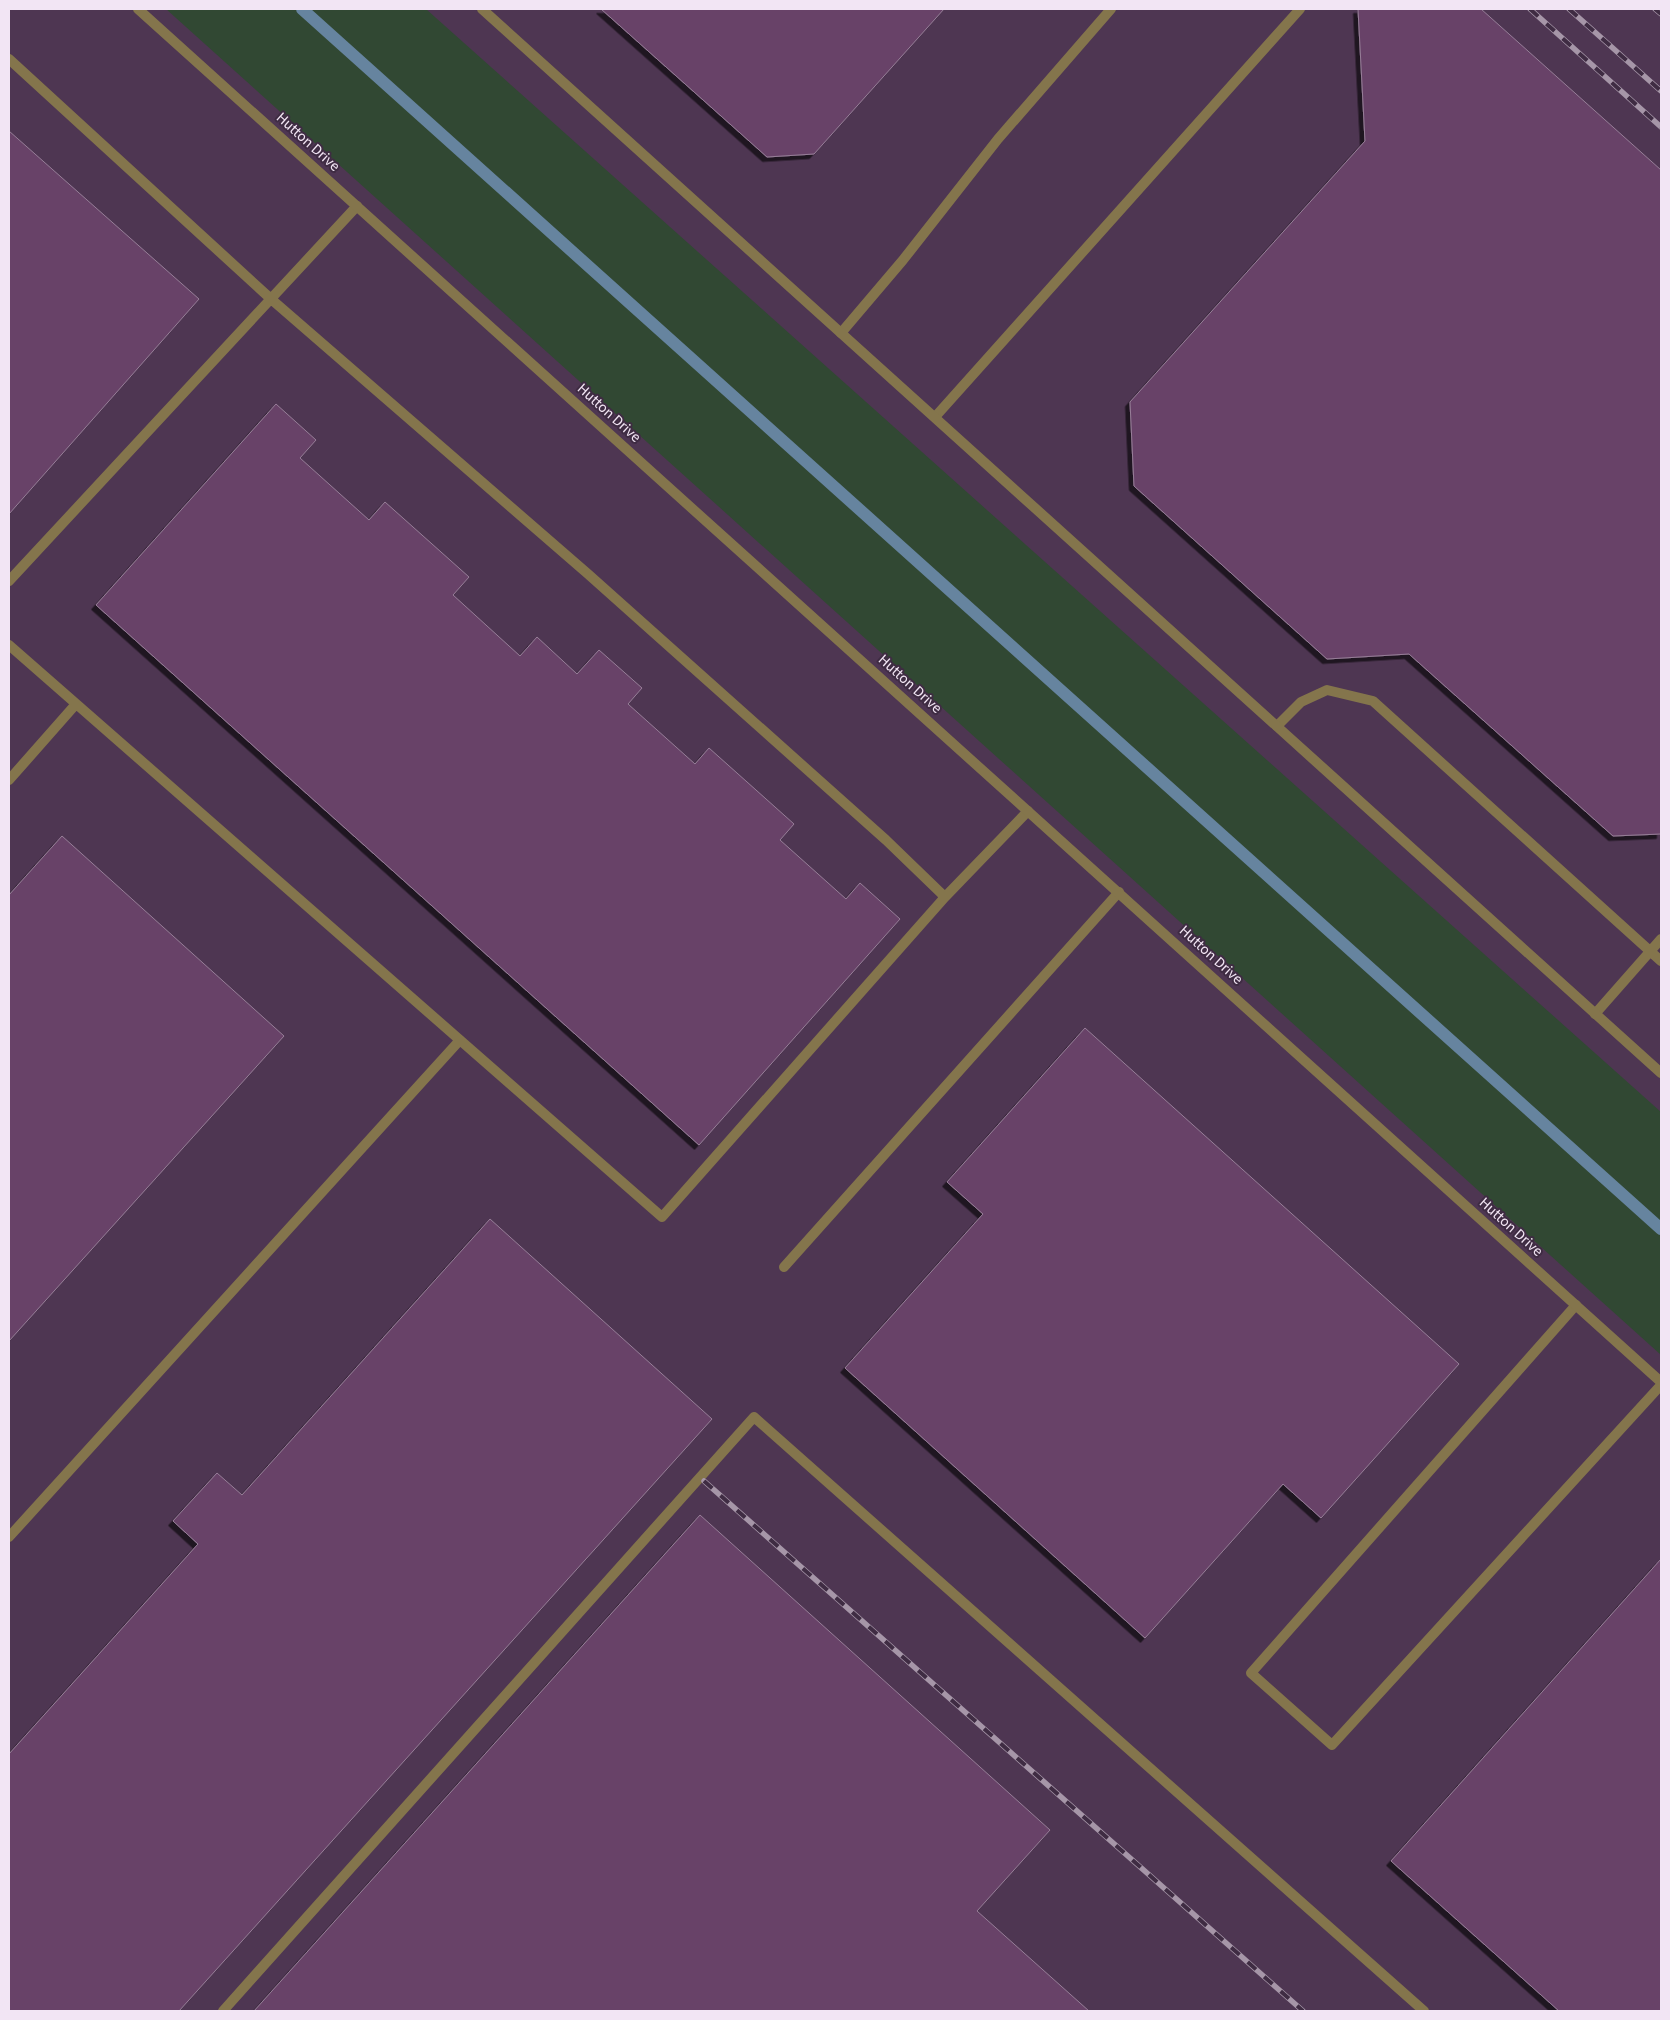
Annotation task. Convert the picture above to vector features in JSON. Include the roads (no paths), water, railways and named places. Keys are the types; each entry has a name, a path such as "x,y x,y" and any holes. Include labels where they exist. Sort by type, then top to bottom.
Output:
{"street":[{"name":"Hutton Drive","path":"138,9 1576,1305 1661,1384"},
{"path":"482,9 1661,1073"},
{"path":"841,333 903,260 998,139 1111,9"},
{"path":"935,417 1300,9"},
{"path":"9,59 271,299 588,574 886,840 945,897"},
{"path":"9,581 357,206"},
{"path":"9,645 662,1217 945,897 1028,811"},
{"path":"1277,726 1301,702 1327,690 1373,701 1661,961"},
{"path":"9,780 76,704"},
{"path":"784,1267 1118,892"},
{"path":"1595,1014 1661,939"},
{"path":"9,1537 460,1040"},
{"path":"1576,1305 1251,1674 1332,1745 1661,1384"},
{"path":"223,2011 754,1417 1424,2011"}],"waterway":[{"path":"302,9 1661,1229"}],"railway":[{"path":"1530,9 1661,127"},
{"path":"1569,9 1661,91"},
{"path":"1655,9 1661,14"},
{"path":"704,1481 1303,2011"}]}
